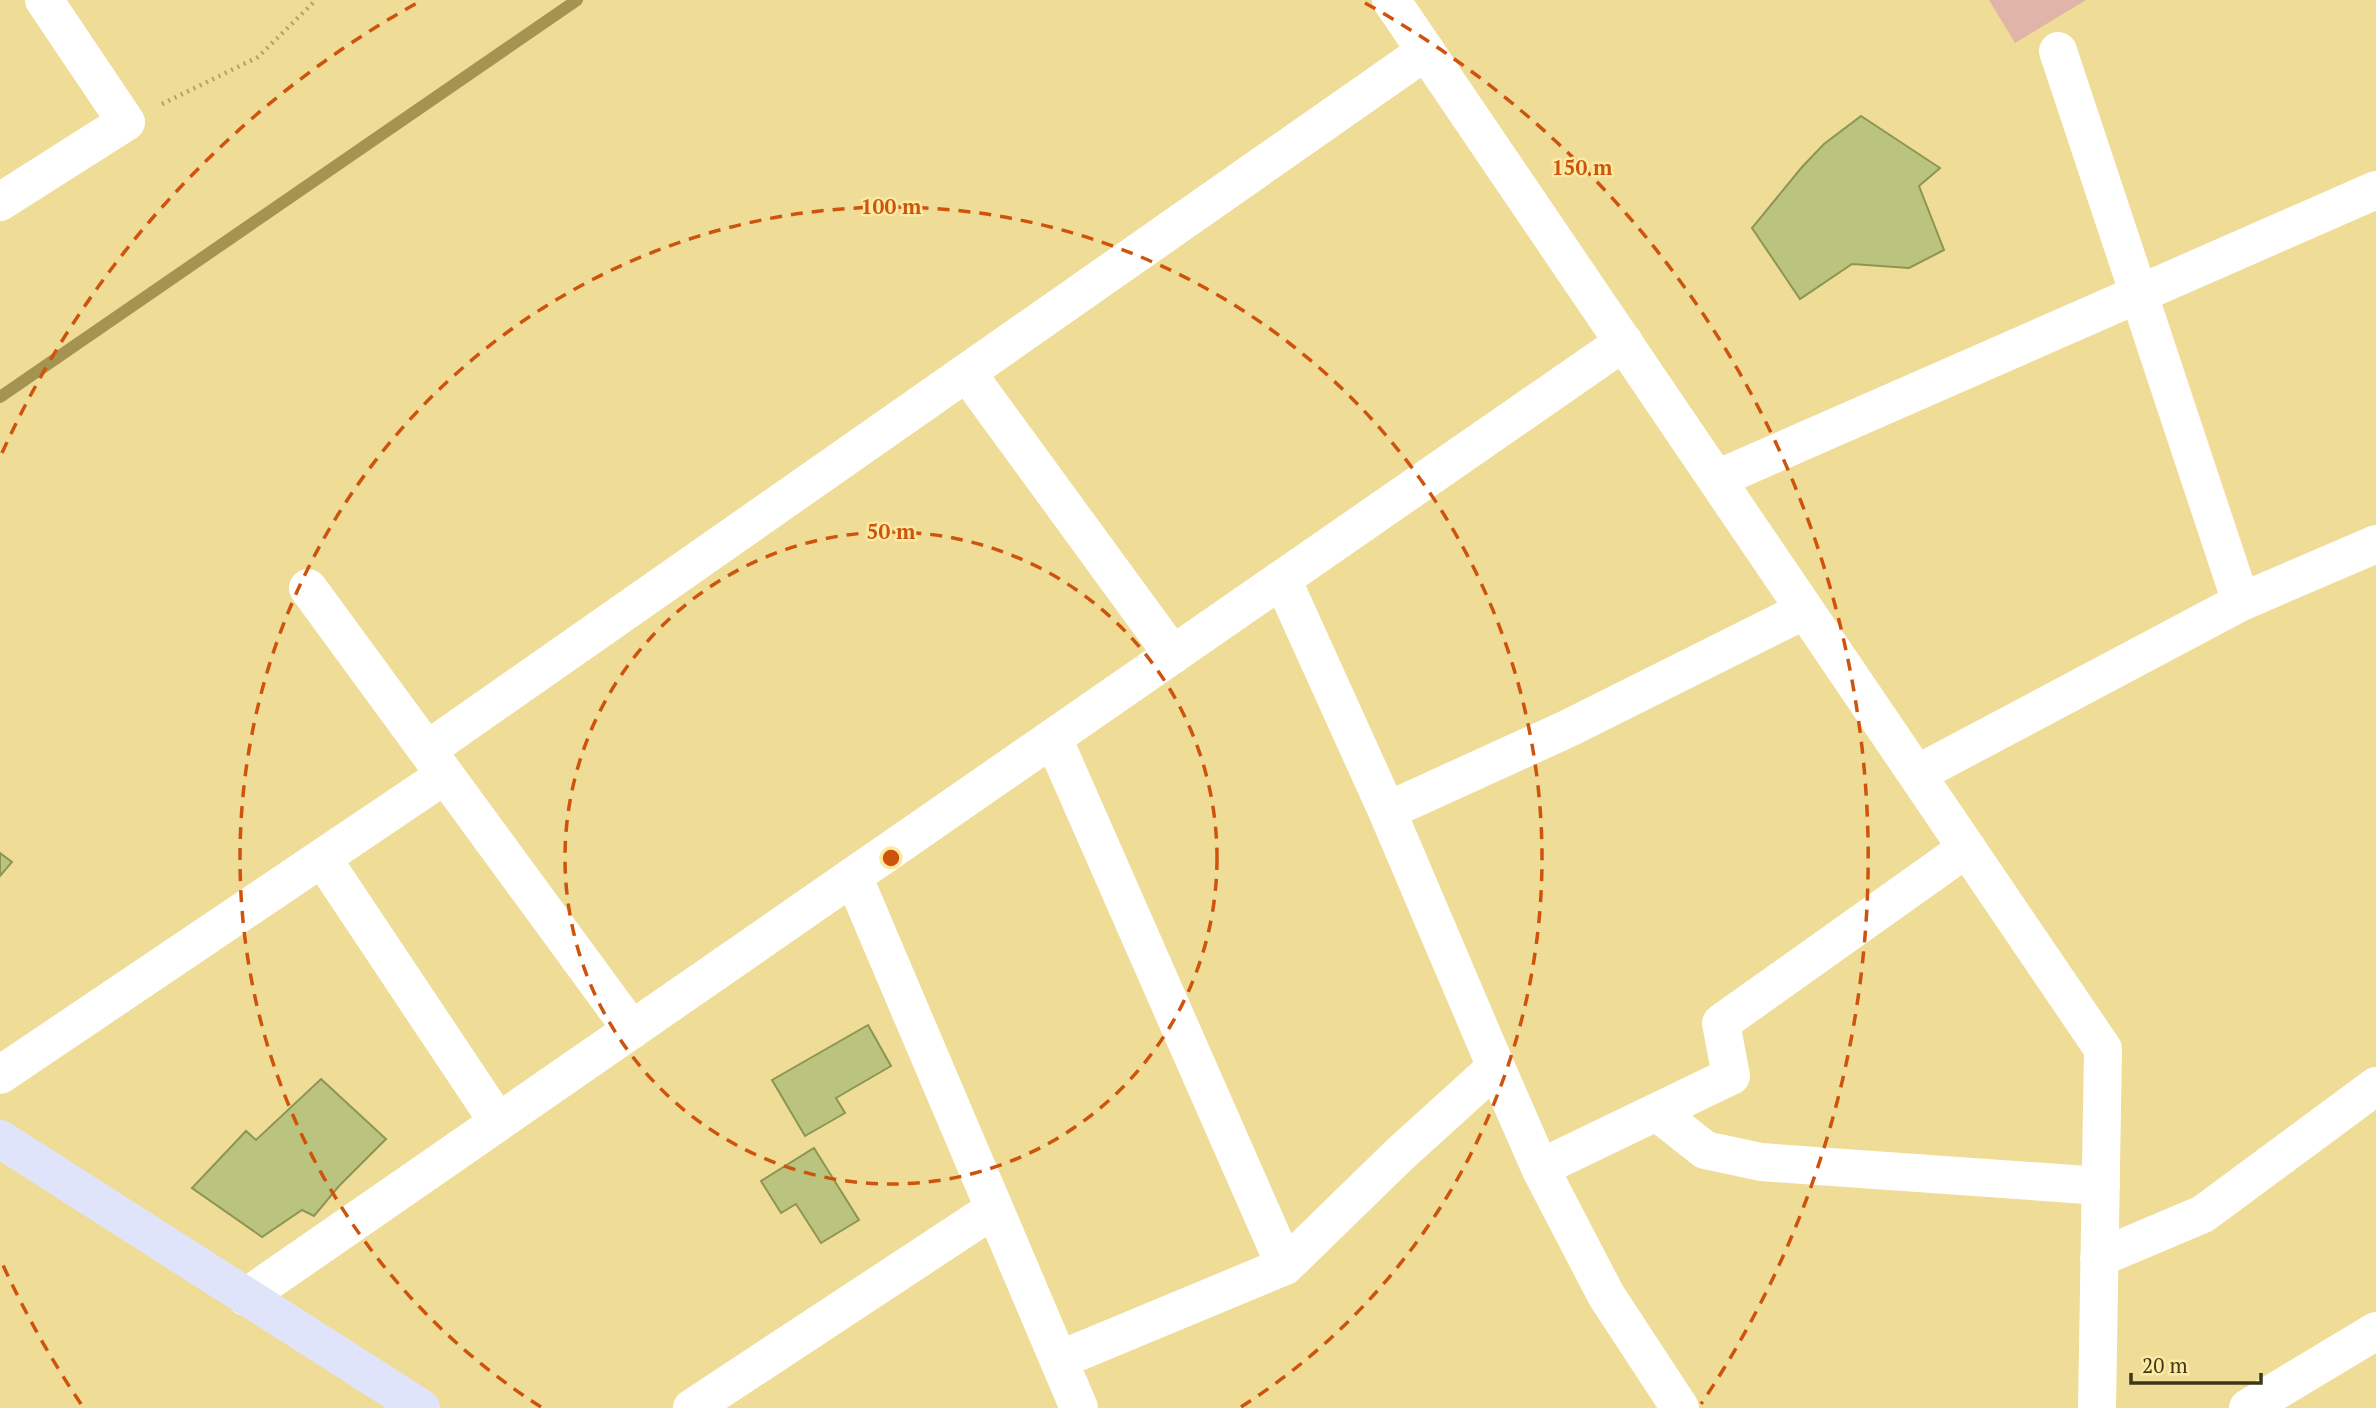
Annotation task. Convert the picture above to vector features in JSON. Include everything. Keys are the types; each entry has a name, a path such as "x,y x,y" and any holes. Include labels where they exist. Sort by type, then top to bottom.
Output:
{"main road":[{"path":"0,1139 421,1408"}],"street":[{"path":"0,202 126,121 44,0"},
{"path":"1391,0 2103,1049 2097,1408"},
{"path":"0,1075 322,858 436,763 967,373 1426,51"},
{"path":"2058,51 2241,602"},
{"path":"1717,479 2376,190"},
{"path":"246,1297 1624,342"},
{"path":"967,373 1173,655"},
{"path":"1917,774 2241,602 2376,544"},
{"path":"1282,579 1387,811 1541,1168 1606,1295 1680,1408"},
{"path":"308,588 632,1030"},
{"path":"1387,811 1569,727 1805,610"},
{"path":"1053,738 1284,1266"},
{"path":"1541,1168 1731,1076 1721,1023 1967,848"},
{"path":"322,858 498,1122"},
{"path":"853,876 1079,1408"},
{"path":"1059,1360 1284,1266 1400,1154 1496,1067"},
{"path":"2099,1258 2203,1214 2376,1086"},
{"path":"1657,1112 1705,1150 1761,1162 2101,1186"},
{"path":"692,1408 994,1209"},
{"path":"2248,1408 2376,1331"}],"path":[{"path":"126,121 258,57 316,0"}],"shaded area":[{"path":"1989,0 2086,0 2015,43"}],"building":[{"path":"1861,116 1940,168 1919,186 1944,250 1909,268 1852,264 1800,299 1752,228 1824,144"},
{"path":"0,853 12,862 0,876"},
{"path":"868,1025 891,1066 836,1098 845,1113 805,1136 772,1080"},
{"path":"321,1079 386,1139 339,1186 314,1216 302,1210 262,1237 192,1188 246,1131 256,1140"},
{"path":"814,1148 859,1220 821,1243 796,1204 781,1213 761,1181"}],"waterway":[{"path":"0,397 577,0"}]}
